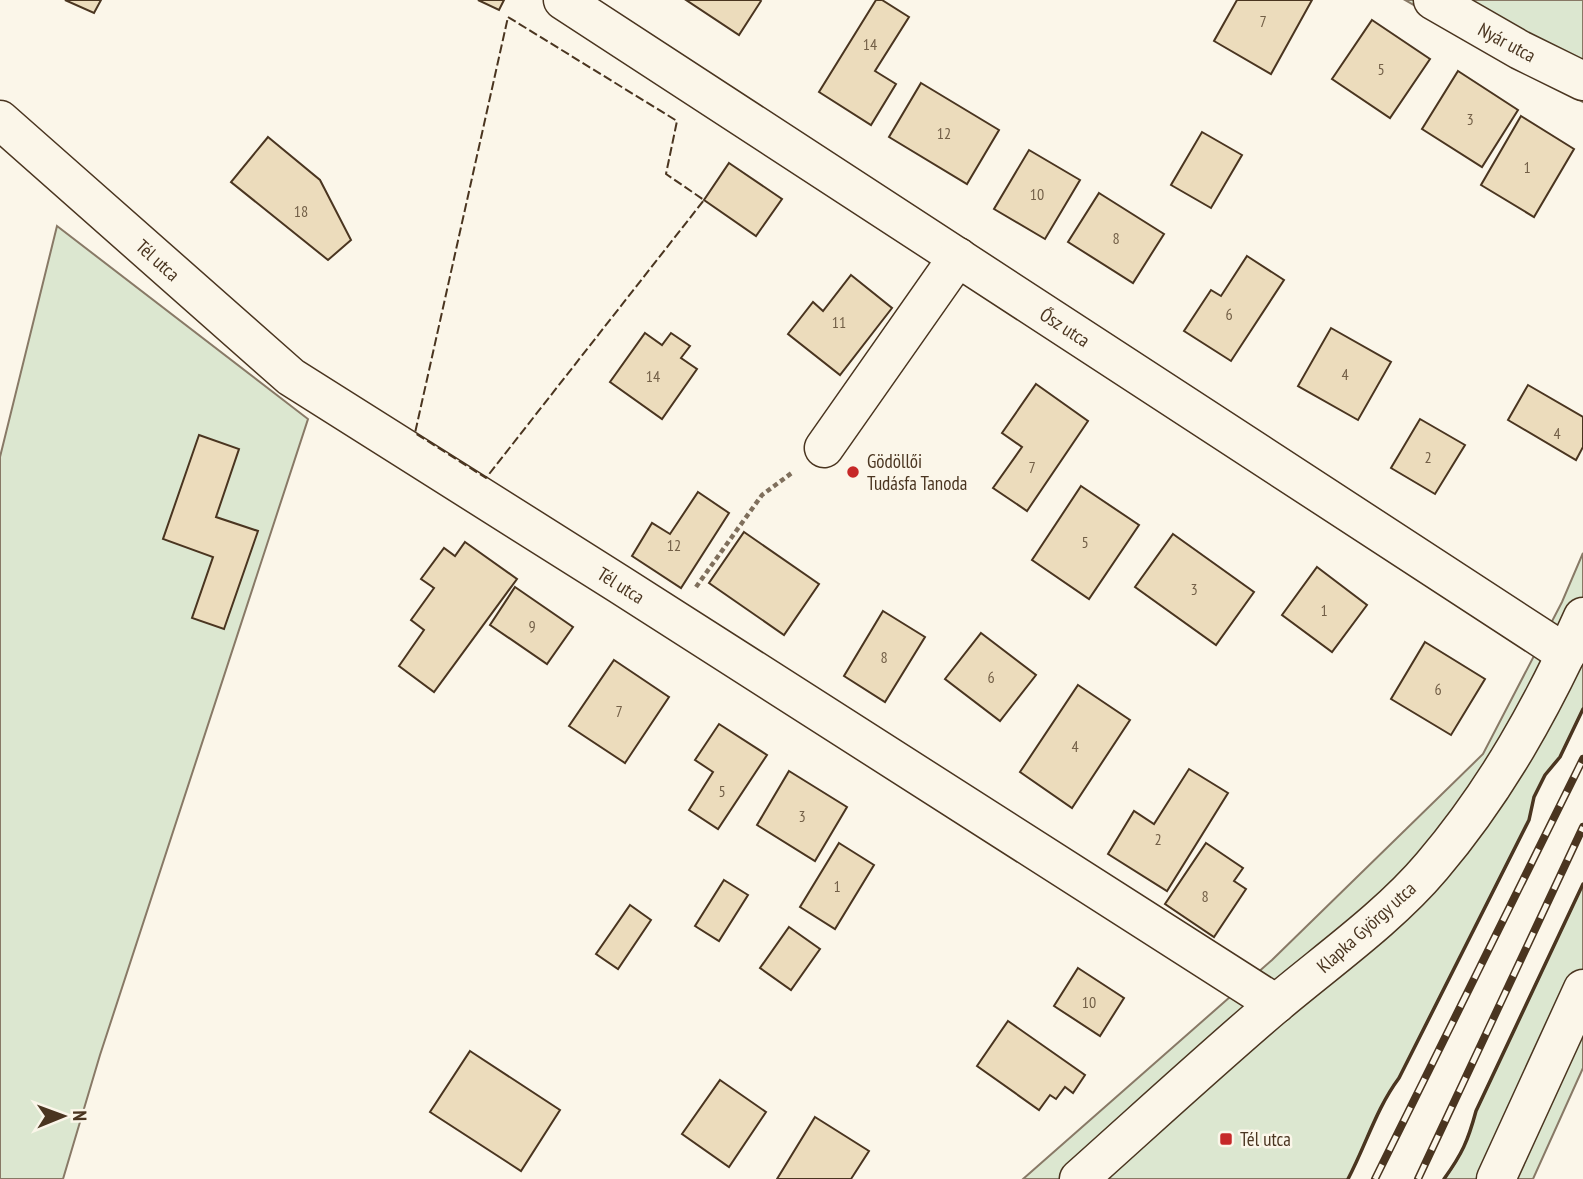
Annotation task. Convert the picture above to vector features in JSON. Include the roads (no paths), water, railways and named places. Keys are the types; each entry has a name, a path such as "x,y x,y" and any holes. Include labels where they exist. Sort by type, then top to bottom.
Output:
{"street":[{"name":"Ősz utca","path":"563,0 1566,654"},
{"name":"Nyár utca","path":"1433,0 1520,50 1583,81"},
{"name":"Tél utca","path":"0,120 291,377 1276,1004"},
{"path":"824,449 958,257"},
{"name":"Klapka György utca","path":"1079,1179 1276,1004 1366,930 1431,868 1479,805 1525,734 1583,617"},
{"path":"1496,1179 1583,989"}],"railway":[{"path":"1375,1179 1583,759"},
{"path":"1418,1179 1583,827"}],"place":[{"name":"Gödöllői Tudásfa Tanoda","path":"853,472"},
{"name":"Tél utca","path":"1226,1139"}]}
